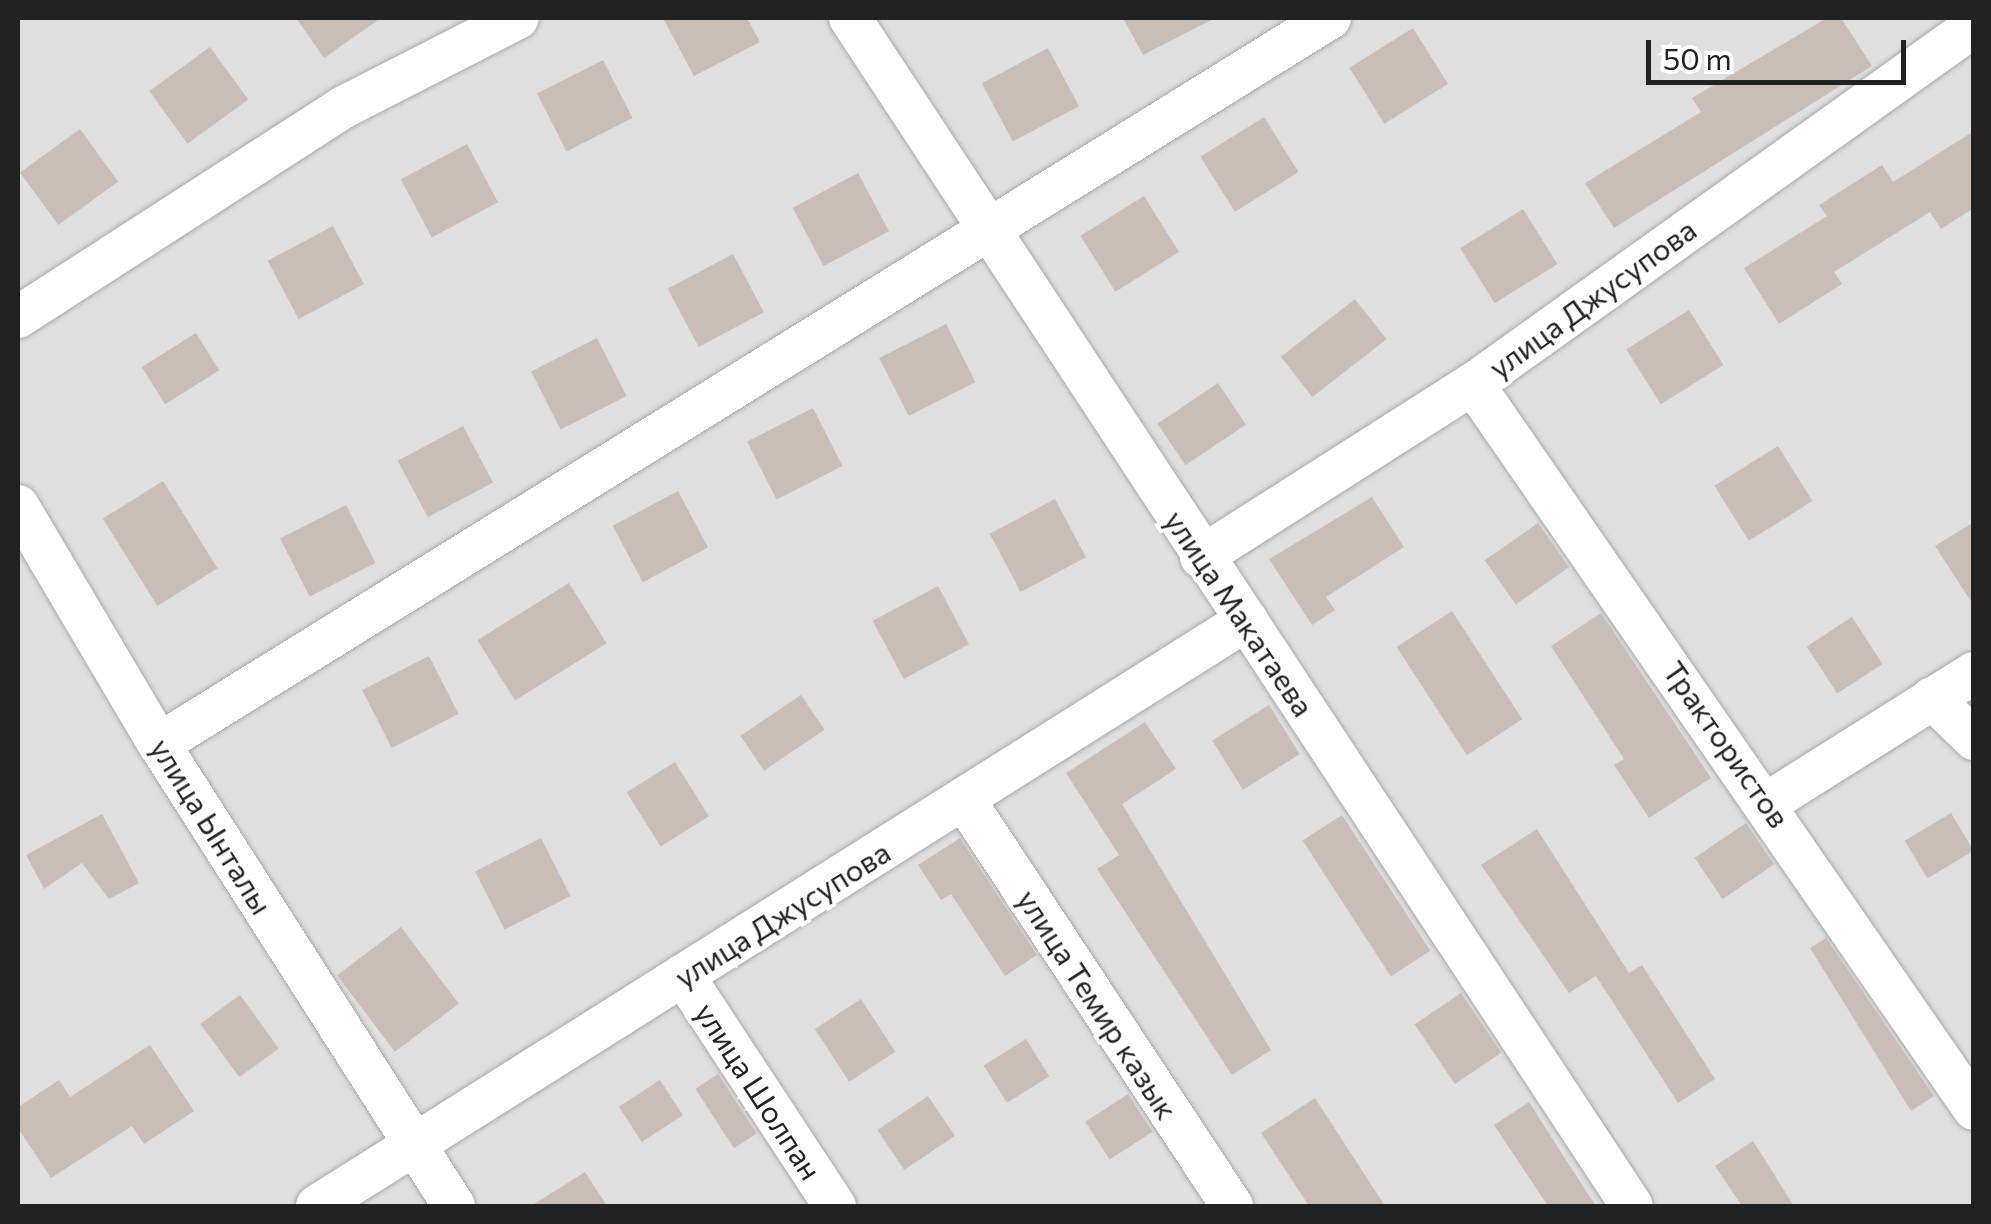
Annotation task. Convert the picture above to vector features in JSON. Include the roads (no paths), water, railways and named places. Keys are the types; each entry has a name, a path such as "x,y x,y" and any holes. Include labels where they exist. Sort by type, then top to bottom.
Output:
{"street":[{"path":"18,317 344,107 518,18"},
{"name":"улица Макатаева","path":"850,18 1201,557 1247,620 1632,1206"},
{"path":"159,744 1330,18"},
{"name":"улица Джусупова","path":"1201,557 1473,384 1974,26"},
{"name":"Трактористов","path":"1473,384 1769,802 1974,1109"},
{"name":"улица Ынталы","path":"18,506 159,744 454,1206"},
{"name":"улица Джусупова","path":"317,1206 1247,620"},
{"path":"1769,802 1974,673"},
{"path":"1932,698 1974,738"},
{"name":"улица Темир казык","path":"965,801 1232,1206"},
{"name":"улица Шолпан","path":"684,975 836,1206"}]}
